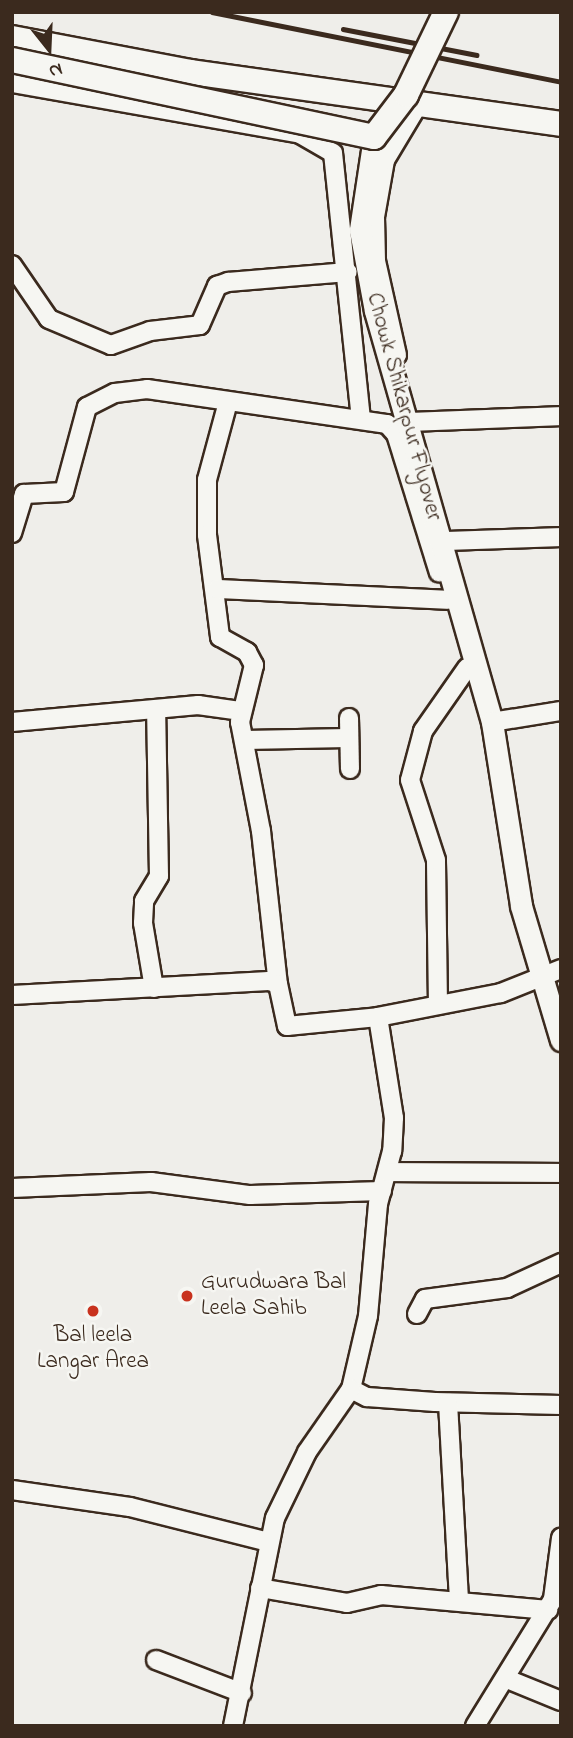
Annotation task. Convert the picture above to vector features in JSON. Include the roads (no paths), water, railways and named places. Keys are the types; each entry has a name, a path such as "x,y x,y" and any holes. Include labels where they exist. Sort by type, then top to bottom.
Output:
{"main road":[{"name":"Chowk Shikarpur Flyover","path":"374,137 405,95 446,12"},
{"path":"12,38 418,105 561,124"},
{"path":"12,60 374,137"}],"street":[{"path":"12,83 321,142 340,174 361,419"},
{"path":"418,105 385,160 374,217 376,261 412,422 483,663 473,670 423,732 410,780 436,860 438,1004"},
{"name":"Chowk Shikarpur Flyover","path":"374,137 360,230 365,262 403,425 468,640 473,670 492,722 538,978 561,1040"},
{"path":"12,265 49,319 111,345 150,331 200,325 218,286 228,282 348,272"},
{"path":"12,533 18,488 64,492 81,415 93,401 147,389 361,419 396,433 447,600 473,670"},
{"path":"228,402 206,496 220,637 247,652 254,665 240,711 286,1026 378,1017 538,978 561,969"},
{"path":"412,422 561,416"},
{"path":"448,541 561,537"},
{"path":"217,589 447,600"},
{"path":"12,722 198,705 240,711"},
{"path":"154,988 143,916 159,876 156,710"},
{"path":"492,722 561,711"},
{"path":"349,718 350,769"},
{"path":"245,740 348,738"},
{"path":"12,995 278,984"},
{"path":"233,1726 242,1693 268,1542 295,1472 351,1390 368,1315 382,1191 394,1118 378,1017"},
{"path":"387,1172 561,1173"},
{"path":"12,1188 141,1182 250,1195 382,1191"},
{"path":"417,1314 425,1299 508,1288 561,1263"},
{"path":"351,1390 367,1397 448,1403 561,1405"},
{"path":"448,1403 459,1600"},
{"path":"12,1490 130,1507 268,1542"},
{"path":"475,1726 507,1679 529,1632 553,1610 561,1538"},
{"path":"260,1588 347,1603 381,1595 553,1610"},
{"path":"156,1660 242,1693"},
{"path":"507,1679 561,1701"}],"railway":[{"path":"212,12 561,82"},
{"path":"343,29 477,55"}],"place":[{"name":"Gurudwara Bal Leela Sahib","path":"187,1296"},
{"name":"Bal leela Langar Area","path":"93,1311"}]}
